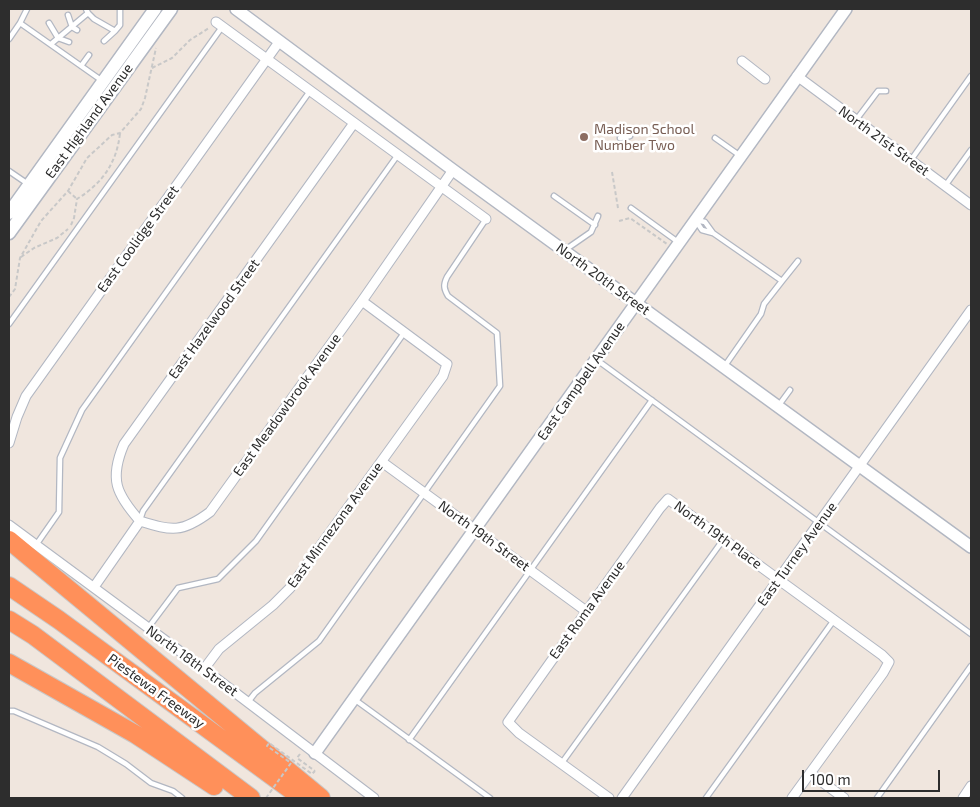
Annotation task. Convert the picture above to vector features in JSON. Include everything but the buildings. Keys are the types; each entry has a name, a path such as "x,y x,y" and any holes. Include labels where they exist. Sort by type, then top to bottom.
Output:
{"highway":[{"path":"9,540 321,798"},
{"name":"Piestewa Freeway","path":"9,586 59,620 302,798"},
{"name":"Piestewa Freeway","path":"9,620 251,798"},
{"path":"9,663 135,734 232,798"}],"main road":[{"name":"East Highland Avenue","path":"9,234 34,188 107,85 155,9"},
{"name":"East Highland Avenue","path":"107,85 171,9"},
{"name":"East Highland Avenue","path":"9,213 34,188"}],"street":[{"name":"North 20th Street","path":"236,9 453,170 971,547"},
{"name":"East Campbell Avenue","path":"311,749 354,699 636,303 673,243 695,220 845,9"},
{"path":"219,25 486,219"},
{"name":"East Coolidge Street","path":"9,443 26,396 279,42"},
{"path":"742,61 765,79"},
{"name":"North 21st Street","path":"797,76 971,205"},
{"name":"East Hazelwood Street","path":"140,521 125,504 118,490 116,477 117,461 124,444 354,123"},
{"name":"East Meadowbrook Avenue","path":"140,521 172,529 192,525 210,512 362,301 453,170"},
{"path":"362,301 405,332"},
{"name":"East Turney Avenue","path":"622,798 971,310"},
{"name":"East Minnezona Avenue","path":"204,669 224,644 273,605 290,588 443,376 447,364 405,332"},
{"name":"North 19th Street","path":"382,462 586,611"},
{"name":"North 19th Place","path":"668,499 779,579 889,662 810,773"},
{"name":"East Roma Avenue","path":"561,764 519,734 508,722 668,499"},
{"path":"94,587 140,521"},
{"name":"North 18th Street","path":"9,525 311,749 374,798"},
{"path":"561,764 608,798"},
{"path":"792,798 810,773 844,798"},
{"path":"963,798 971,786"}],"lane":[{"path":"9,39 27,9"},
{"path":"104,41 120,25 120,9"},
{"path":"51,44 72,26 83,21 87,11 94,19 115,31"},
{"path":"68,15 72,26 77,30"},
{"path":"20,23 107,85"},
{"path":"50,23 58,38 69,42"},
{"path":"9,324 219,25"},
{"path":"106,33 115,31"},
{"path":"81,66 89,55"},
{"path":"910,160 971,76"},
{"path":"36,545 60,512 60,458 82,410 310,91"},
{"path":"856,120 878,91 886,91"},
{"path":"620,138 630,136"},
{"path":"716,138 740,156"},
{"path":"945,186 971,150"},
{"path":"140,521 144,511 397,156"},
{"path":"9,171 34,188"},
{"path":"554,196 595,225"},
{"path":"631,208 673,243"},
{"path":"564,251 591,232 598,216"},
{"path":"248,702 255,693 319,641 500,386 497,333 448,296 444,288 447,277 486,219"},
{"path":"695,220 702,230 713,233 782,281"},
{"path":"724,367 761,314 764,304 798,261"},
{"path":"148,629 178,588 218,579 256,541 405,332"},
{"path":"596,359 971,634"},
{"path":"778,406 790,390"},
{"path":"410,740 652,400"},
{"path":"561,764 724,539"},
{"path":"706,798 834,620"},
{"path":"877,798 971,666"},
{"path":"354,699 490,798"},
{"path":"9,711 14,711 98,747 126,764 151,783 173,791 182,798"}],"path":[{"path":"152,68 172,58 190,40 219,25"},
{"path":"9,298 15,289 20,258 41,221 68,191 87,158 107,138 120,132 141,109 157,45"},
{"path":"20,258 34,248 57,238 65,232 74,218 77,199 99,183 113,162 120,132"},
{"path":"612,172 618,208"},
{"path":"68,191 77,199"},
{"path":"619,220 630,218 673,243"},
{"path":"266,798 291,763 267,746 269,743 312,774 315,771 297,758 311,749"}],"place":[{"name":"Madison School Number Two","path":"584,137"}]}
